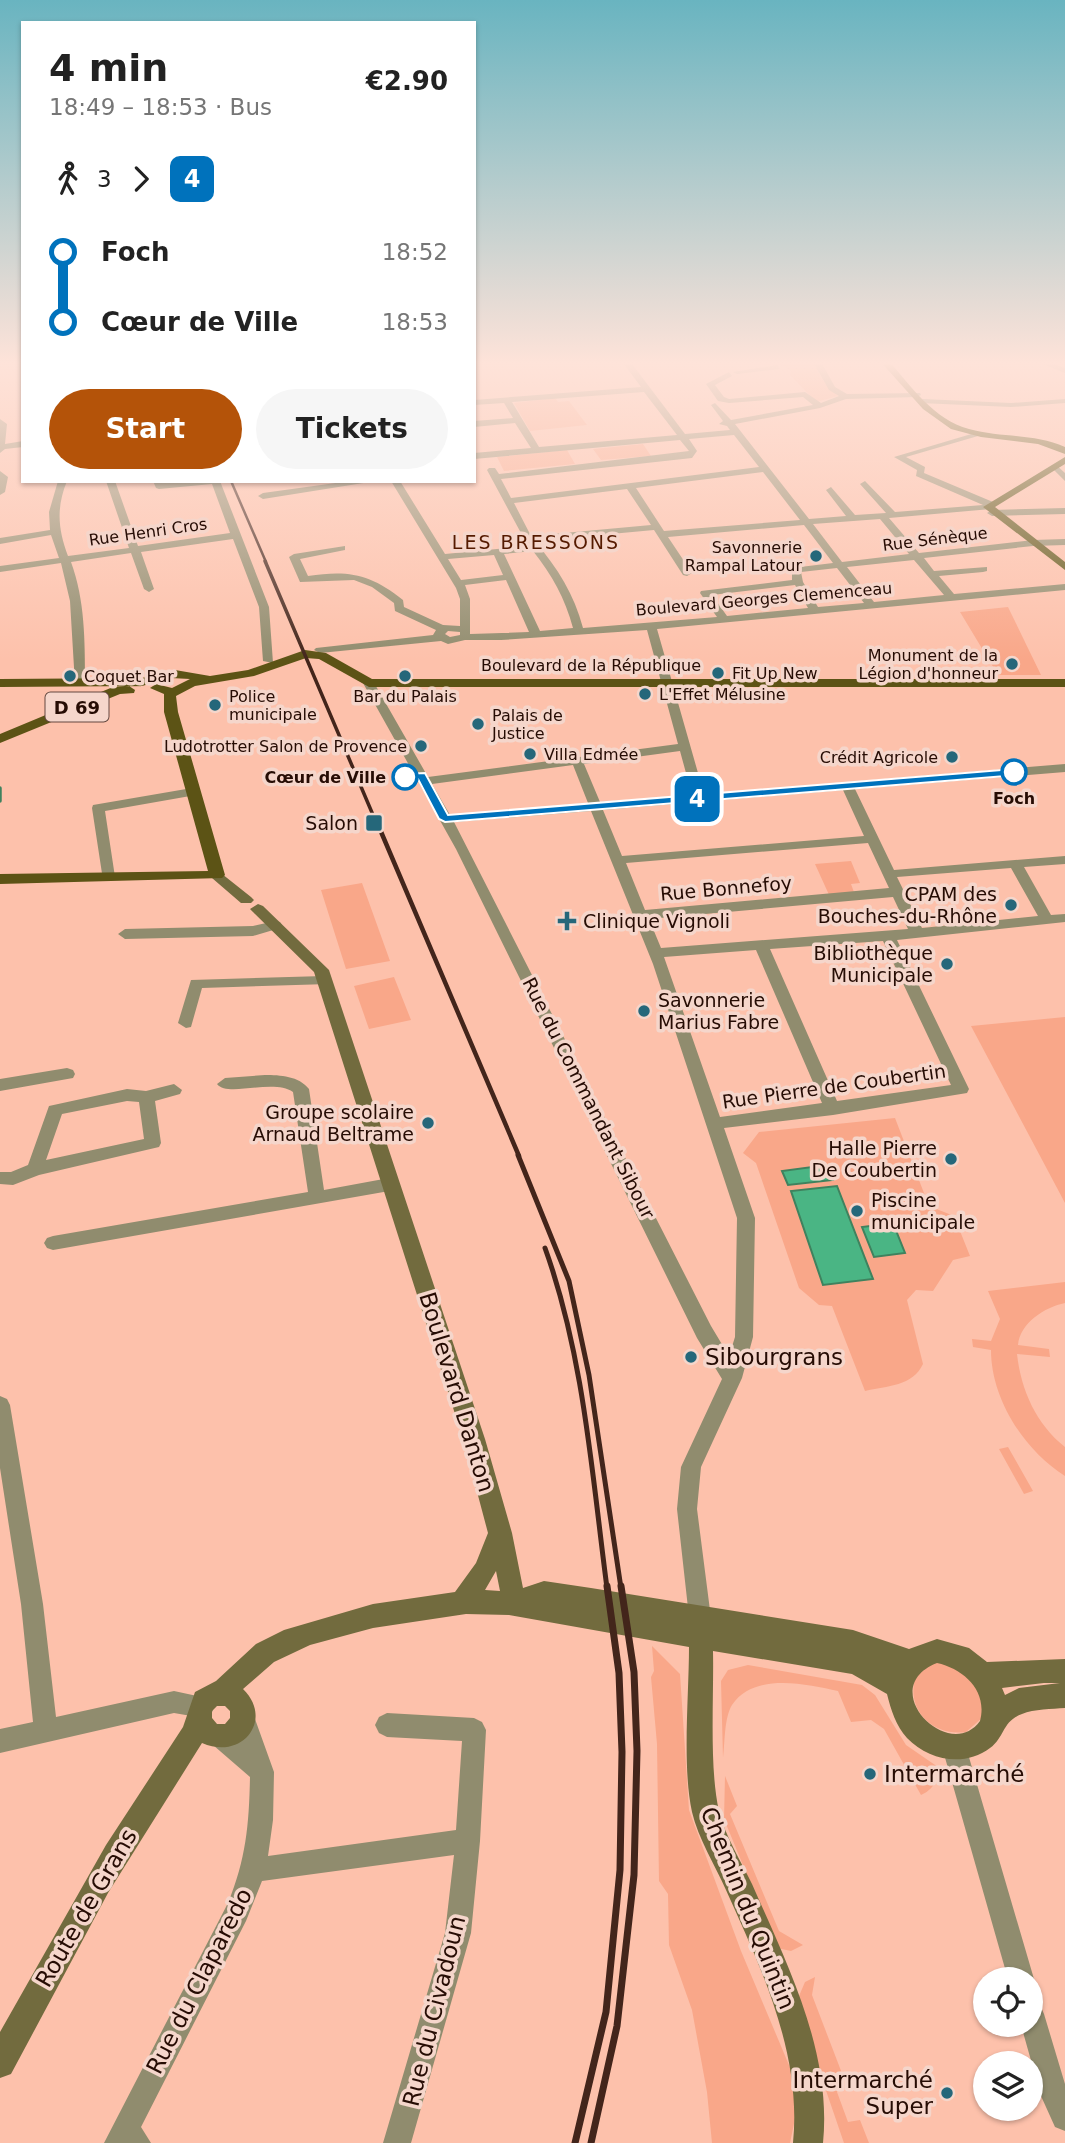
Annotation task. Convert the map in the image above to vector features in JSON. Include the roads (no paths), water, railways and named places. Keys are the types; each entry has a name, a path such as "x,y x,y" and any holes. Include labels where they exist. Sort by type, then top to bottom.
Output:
{"main road":[{"path":"1059,460 1055,467 990,508 1065,567"},
{"path":"316,652 369,683"},
{"path":"0,879 217,875 169,703 174,692 190,681 316,652 335,654 344,666"},
{"path":"156,684 176,674 190,681"},
{"path":"0,683 156,684 174,692"},
{"name":"Boulevard de la République","path":"369,683 1065,683"},
{"name":"D 69","path":"0,739 118,690 156,684"},
{"name":"Boulevard Danton","path":"217,875 313,961 324,981 474,1439 500,1533 514,1603"},
{"path":"461,1604 484,1571 500,1533"},
{"path":"220,1716 254,1663 276,1647 349,1622 405,1610 461,1604 514,1603 541,1611 853,1642 910,1662"},
{"path":"701,1628 856,1662 899,1686"},
{"name":"Chemin du Quintin","path":"701,1628 702,1780 706,1813 791,2014 811,2086 813,2139"},
{"path":"995,1716 990,1687 982,1674 969,1662 953,1654 937,1651 922,1654 910,1662 902,1673 899,1686 905,1713 913,1726 937,1743 954,1747 971,1745 982,1739 995,1716 1019,1701 1065,1695"},
{"path":"982,1674 995,1677 1035,1669 1065,1671"},
{"name":"Route de Grans","path":"0,2063 82,1909 154,1792 220,1716"}],"street":[{"path":"482,460 496,477 531,544 551,567 569,600 579,631"},
{"path":"496,477 665,460"},
{"path":"760,460 871,606"},
{"path":"904,460 922,469 919,474 936,484 990,508"},
{"path":"1055,467 1065,478"},
{"path":"509,501 767,469"},
{"path":"0,474 3,477 0,492"},
{"path":"62,483 57,493 54,533 74,590 79,682"},
{"path":"111,483 149,589"},
{"path":"158,483 159,486 193,483"},
{"path":"216,483 264,607 274,660"},
{"path":"286,483 290,492"},
{"path":"263,496 357,483"},
{"path":"342,548 294,557 304,580 344,574 378,584 399,602 399,609 452,634 463,617 465,599 458,583 396,483"},
{"path":"865,484 918,557 952,598"},
{"path":"630,486 687,573"},
{"path":"831,490 854,520"},
{"path":"440,556 498,552 531,544 660,530 809,524 990,508 1065,510"},
{"path":"0,541 54,533"},
{"name":"Rue Henri Cros","path":"0,569 238,535"},
{"name":"Rue Sénèque","path":"798,583 796,570 1033,543 1065,542"},
{"path":"498,552 536,634"},
{"path":"932,574 984,569"},
{"path":"458,583 509,577"},
{"path":"725,620 705,593 798,583 815,611"},
{"name":"Boulevard Georges Clemenceau","path":"316,652 372,644 415,642 452,634 536,634 651,626 1065,587"},
{"path":"651,626 699,798"},
{"name":"Boulevard Georges Clemenceau","path":"335,654 372,644"},
{"name":"Rue du Commandant Sibour","path":"369,683 463,849 704,1332 732,1378"},
{"path":"424,781 684,747"},
{"path":"577,761 641,915 746,1218 744,1337 732,1378 691,1467 687,1509 701,1628"},
{"path":"445,819 1065,768"},
{"path":"847,786 917,933"},
{"path":"108,877 98,808 192,792"},
{"path":"619,860 872,839"},
{"path":"889,874 1065,860"},
{"path":"1016,865 1047,920"},
{"name":"Rue Bonnefoy","path":"641,915 897,892"},
{"path":"654,953 888,936 1065,918"},
{"path":"125,934 253,931 275,925"},
{"name":"Rue Pierre de Coubertin","path":"713,1124 961,1089 888,936"},
{"path":"760,944 833,1109"},
{"path":"186,1023 196,983 324,981"},
{"path":"0,1085 67,1074"},
{"path":"225,1084 281,1081 295,1083 301,1089 317,1198"},
{"path":"34,1169 55,1110 126,1087 146,1097 174,1090"},
{"path":"0,1178 13,1178 34,1169 153,1143 146,1097"},
{"path":"53,1243 389,1185"},
{"path":"0,1405 32,1604 46,1731"},
{"path":"0,1741 174,1702 220,1716"},
{"name":"Rue du Claparedo","path":"127,2139 237,1912 254,1870 261,1820 262,1772 220,1716"},
{"name":"Rue du Civadoun","path":"387,1725 474,1730 468,1841 458,1933 397,2143"},
{"path":"954,1747 1018,1967"},
{"path":"254,1870 468,1841"},
{"path":"1038,2037 1055,2095 1065,2117"}],"waterway":[{"path":"0,788 0,801"}],"railway":[{"path":"232,483 266,562"},
{"path":"265,561 376,822"},
{"path":"376,820 519,1156"},
{"path":"518,1155 569,1281 589,1375 621,1588"},
{"path":"545,1248 558,1289 578,1373 607,1588"},
{"path":"575,2143 606,2012 620,1870 622,1752 619,1673 607,1586"},
{"path":"591,2143 617,2026 634,1875 637,1751 634,1672 621,1586"}],"place":[{"name":"Savonnerie Rampal Latour","path":"816,556"},
{"name":"Monument de la Légion d'honneur","path":"1012,664"},
{"name":"Fit Up New","path":"718,673"},
{"name":"Coquet Bar","path":"70,676"},
{"name":"Bar du Palais","path":"405,676"},
{"name":"L'Effet Mélusine","path":"645,694"},
{"name":"Police municipale","path":"215,705"},
{"name":"Palais de Justice","path":"478,724"},
{"name":"Ludotrotter Salon de Provence","path":"421,746"},
{"name":"Villa Edmée","path":"530,754"},
{"name":"Crédit Agricole","path":"952,757"},
{"name":"Foch","path":"1014,772"},
{"name":"Cœur de Ville","path":"405,777"},
{"name":"Salon","path":"374,823"},
{"name":"CPAM des Bouches-du-Rhône","path":"1011,905"},
{"name":"Clinique Vignoli","path":"567,921"},
{"name":"Bibliothèque Municipale","path":"947,964"},
{"name":"Savonnerie Marius Fabre","path":"644,1011"},
{"name":"Groupe scolaire Arnaud Beltrame","path":"428,1123"},
{"name":"Halle Pierre De Coubertin","path":"951,1159"},
{"name":"Piscine municipale","path":"857,1211"},
{"name":"Sibourgrans","path":"691,1357"},
{"name":"Intermarché","path":"870,1774"},
{"name":"Intermarché Super","path":"947,2093"}],"district":[{"name":"LES BRESSONS","path":"536,542"}]}
